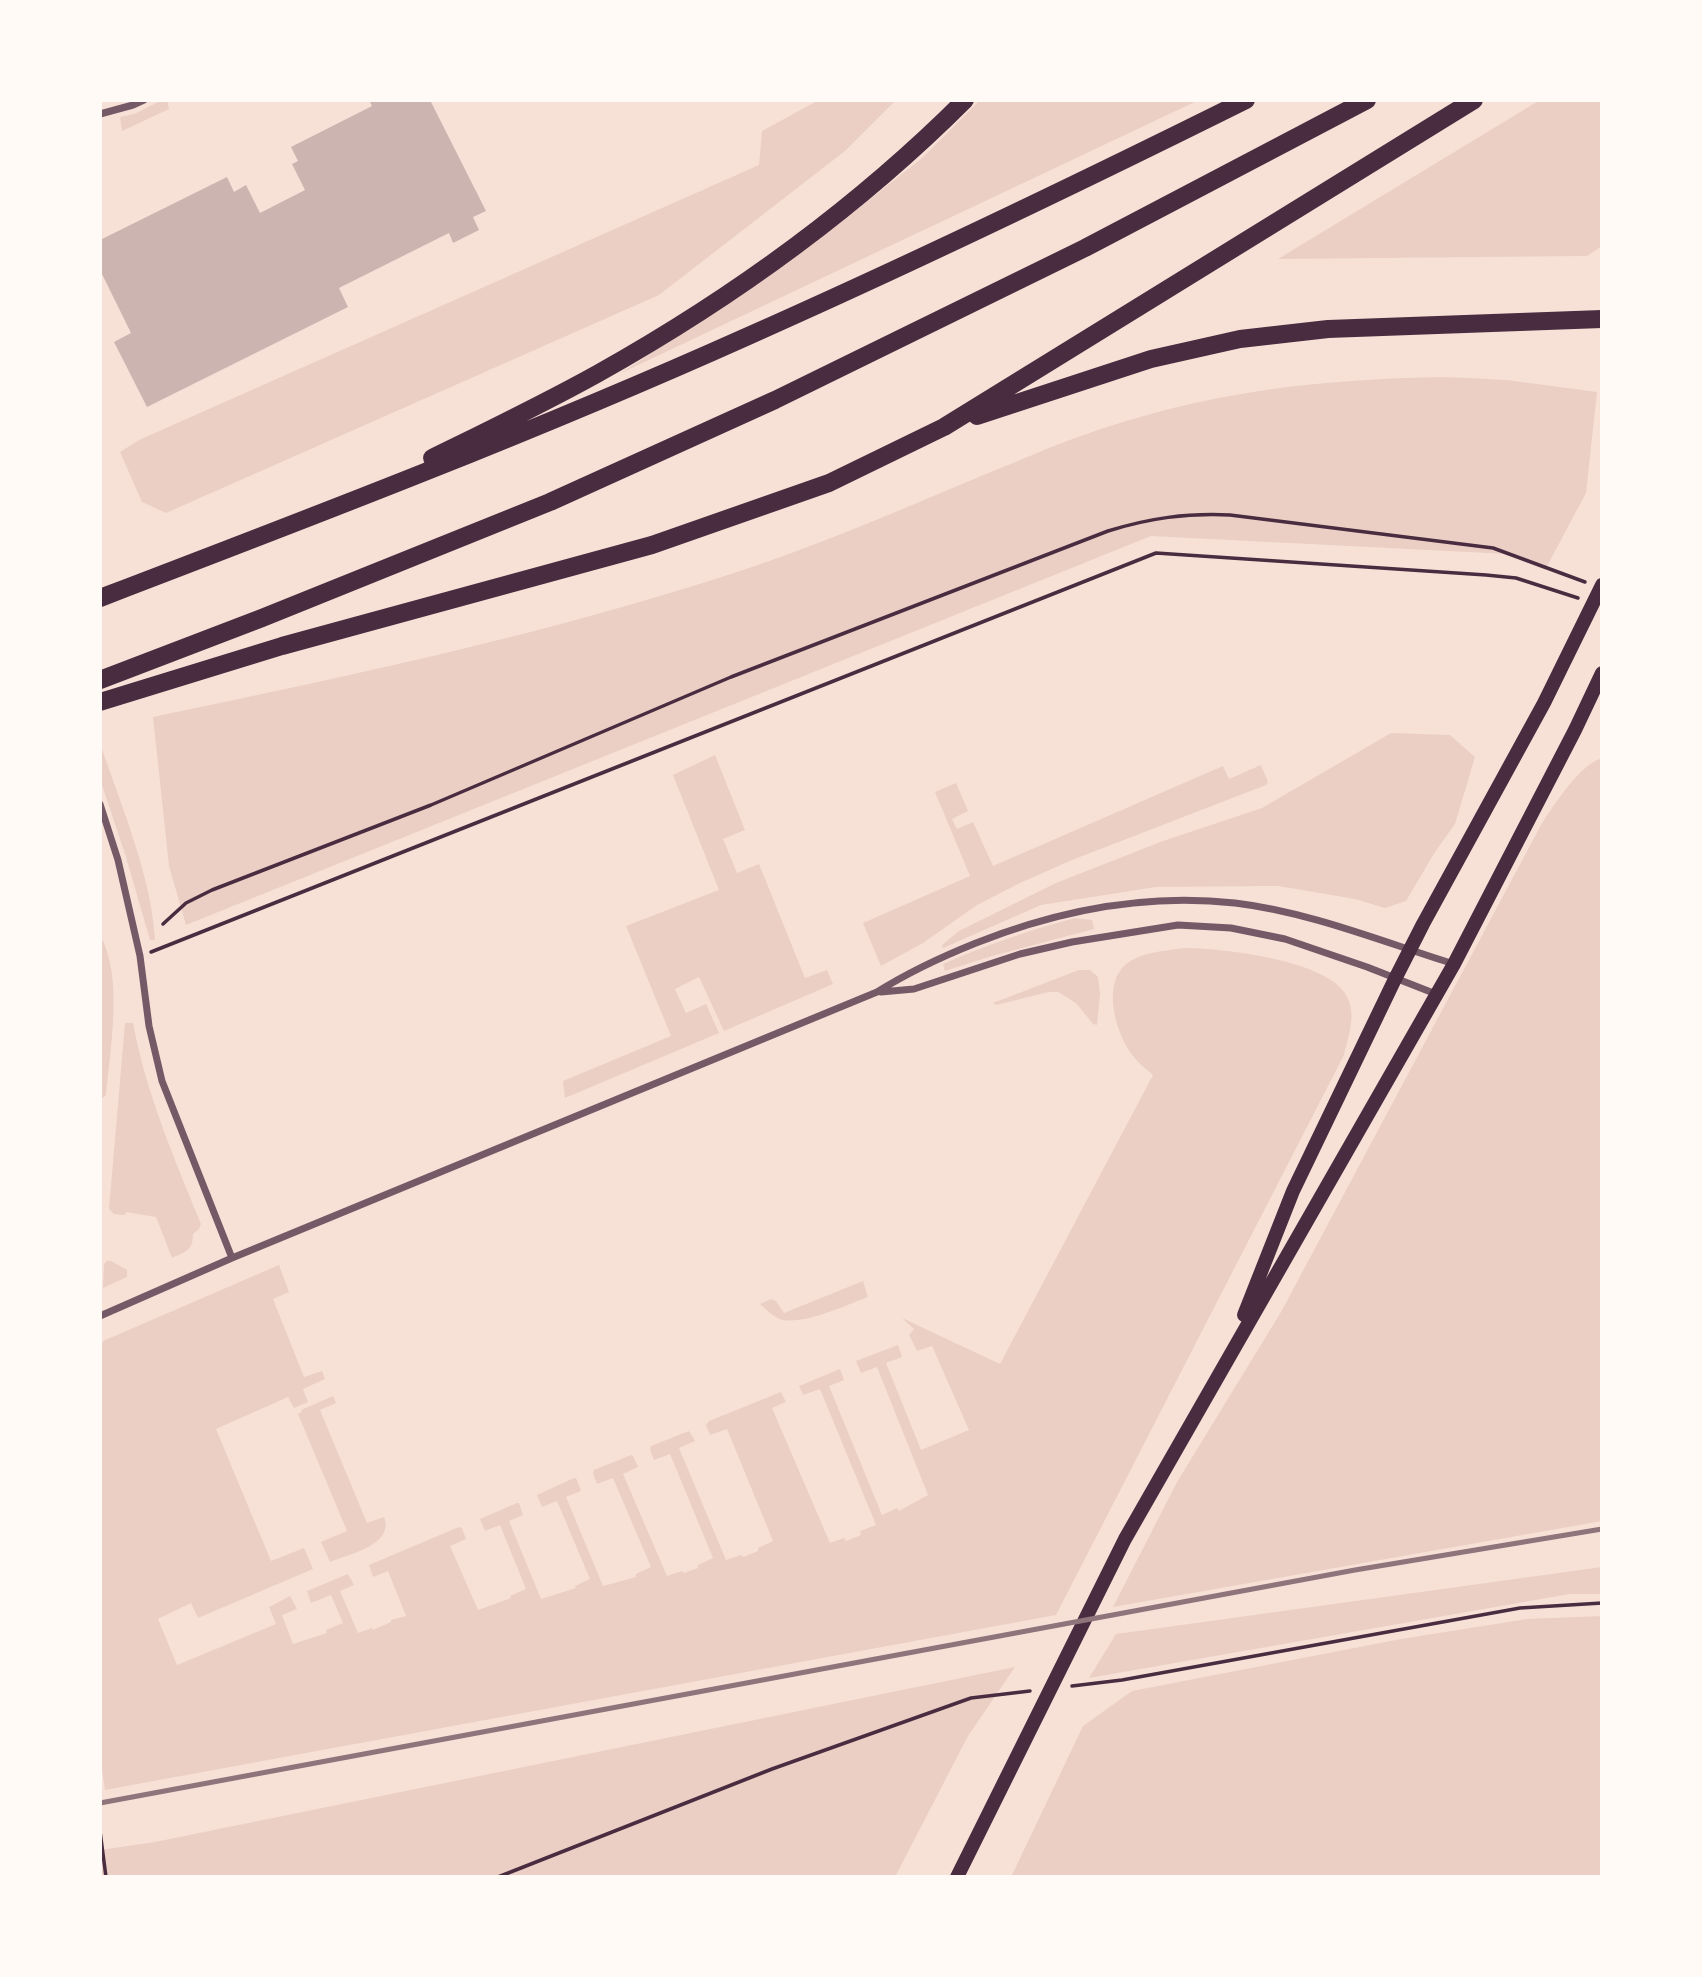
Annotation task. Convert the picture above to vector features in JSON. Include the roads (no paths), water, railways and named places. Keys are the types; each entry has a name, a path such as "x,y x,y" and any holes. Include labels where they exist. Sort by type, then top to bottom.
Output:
{"highway":[{"path":"322,513 597,374 738,287 837,215 917,148 965,100"},
{"path":"100,598 521,434 746,337 1053,196 1246,100"},
{"path":"100,680 550,502 775,400 1085,248 1367,100"},
{"path":"100,702 282,646 652,545 828,484 944,428 1474,100"},
{"path":"944,428 1151,359 1240,339 1328,329 1598,320"}],"main road":[{"path":"1226,1362 1293,1191 1395,979 1544,703 1602,585"},
{"path":"957,1877 1125,1539 1454,964 1576,730 1602,673"}],"street":[{"path":"100,114 144,100"},
{"path":"100,804 118,860 140,956 149,1026 162,1081 232,1258"},
{"path":"100,1316 232,1258 877,992 909,971 1020,925 1065,913 1124,902 1176,900 1236,903 1294,915 1378,938 1454,964"},
{"path":"877,992 914,989 1020,954 1072,942 1178,925 1231,928 1285,939 1367,967 1436,995"}],"railway":[{"path":"100,1803 1355,1570 1602,1529"}]}
